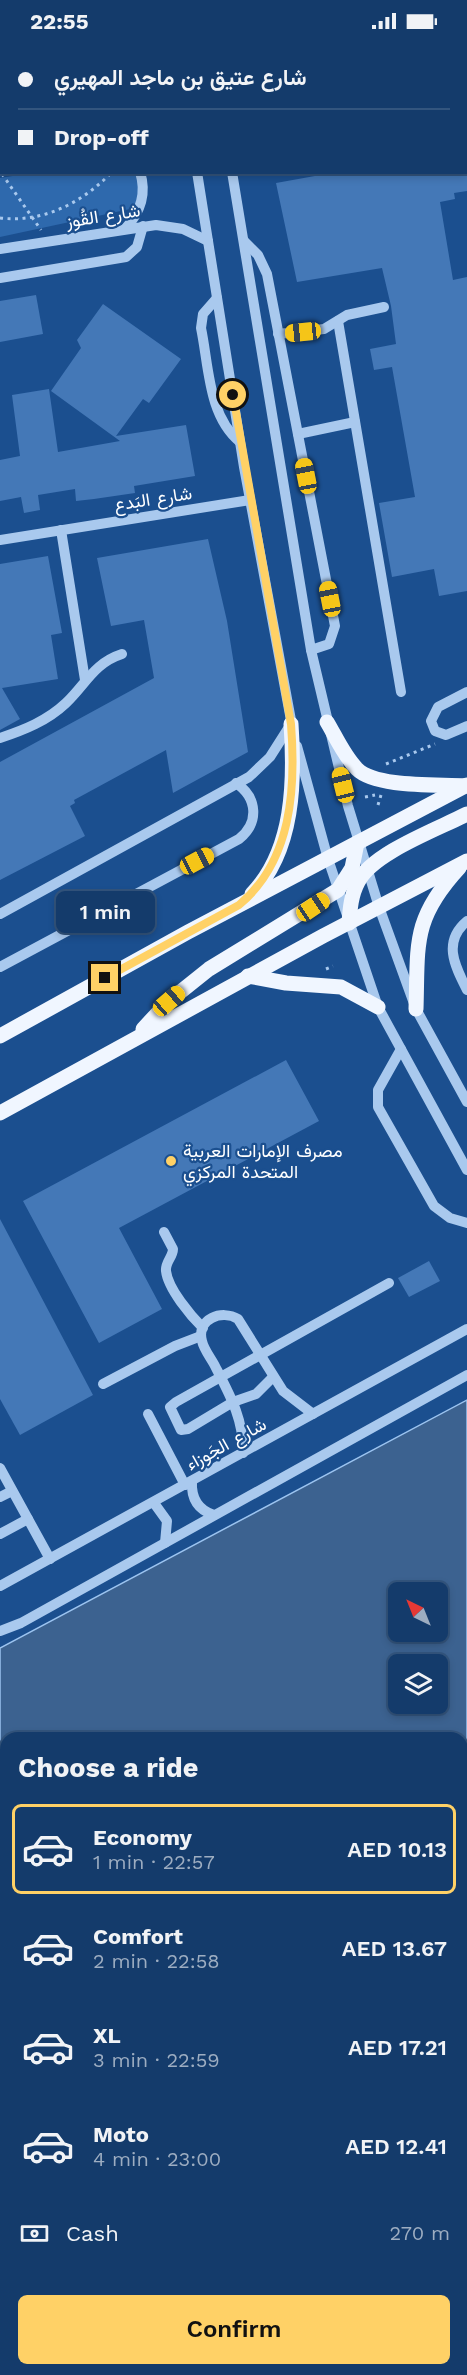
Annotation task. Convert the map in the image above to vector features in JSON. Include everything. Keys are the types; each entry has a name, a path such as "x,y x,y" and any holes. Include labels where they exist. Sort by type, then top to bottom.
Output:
{"main road":[{"path":"327,722 348,757 365,775 399,782 466,786"},
{"path":"239,905 260,886 269,873 281,844 293,779 291,724"},
{"path":"0,1036 239,905 466,786"},
{"path":"349,923 353,894 367,869 392,852 467,813"},
{"path":"135,1038 169,1001 209,969 338,890 352,868 357,843"},
{"path":"0,1113 248,976 466,861"},
{"path":"416,1009 421,925 440,891 466,861"},
{"path":"248,976 286,983 341,987 378,1007"}],"street":[{"path":"125,229 140,206 143,187 140,174"},
{"path":"197,174 240,442 291,724 328,859 378,1007 467,1170"},
{"path":"232,174 311,650 357,843 416,1009 467,1102"},
{"name":"شارع القُوز","path":"0,249 156,225 183,228 208,241"},
{"path":"0,278 126,256 138,247 143,226"},
{"path":"244,241 263,264 335,626 328,644 311,650"},
{"path":"217,298 203,314 201,328 217,412 226,428 240,442"},
{"path":"278,334 324,329 347,315 384,307"},
{"path":"338,321 401,692"},
{"path":"298,434 355,422"},
{"name":"شارع البَدع","path":"0,540 250,500"},
{"path":"61,530 85,680"},
{"path":"0,738 27,728 54,713 105,660 122,654"},
{"path":"467,692 435,711 432,726 440,734 451,734 467,726"},
{"path":"0,914 260,769 291,724"},
{"path":"0,967 245,834 250,827 254,810 249,794 236,783"},
{"path":"467,921 456,932 452,948 455,965 467,990"},
{"path":"401,1049 378,1090 378,1107 434,1206 450,1218 467,1223"},
{"path":"164,1232 173,1249 166,1266 168,1278 202,1332 233,1402 242,1428 243,1453"},
{"path":"273,1377 256,1394 233,1402 188,1429 181,1430 171,1413 170,1407 176,1402 389,1283"},
{"path":"103,1384 202,1332 206,1322 218,1314 232,1315 243,1324 273,1377 292,1400 313,1414"},
{"name":"شارع الجَوزاء","path":"0,1586 467,1329"},
{"path":"0,1631 21,1623 467,1375"},
{"path":"148,1414 189,1483 194,1500 203,1510 214,1515"},
{"path":"0,1468 50,1559"},
{"path":"0,1497 12,1491"},
{"path":"154,1503 167,1521 165,1543"},
{"path":"0,1534 28,1519"}],"path":[{"path":"1,174 49,242"},
{"path":"0,218 32,218 76,202 110,174"},
{"path":"385,765 435,745 440,734"},
{"path":"364,797 381,794 378,805"},
{"path":"52,885 74,927"}],"shaded area":[{"path":"25,174 137,174 139,199 130,209 0,237 0,178"},
{"path":"467,1400 467,1732 0,1732 0,1648"}],"building":[{"path":"326,174 467,174 467,191 454,193 455,199 440,202 453,280 467,277 467,591 439,596 434,569 392,577 379,503 415,497 392,367 374,370 370,349 396,344 391,306 382,268 297,282 276,183"},
{"path":"36,295 43,334 0,342 0,301"},
{"path":"103,304 181,359 149,403 143,399 116,436 186,425 195,476 134,486 135,493 94,499 76,501 75,489 38,495 40,510 24,513 21,497 0,501 0,460 20,456 12,395 49,389 58,452 120,441 51,391 81,348 77,340"},
{"path":"208,539 227,621 248,752 173,793 166,750 74,800 75,803 70,806 85,836 0,880 0,762 154,678 144,620 111,626 97,558"},
{"path":"48,556 62,633 51,635 58,679 2,688 20,719 0,730 0,564"},
{"name":"مصرف الإمارات العربية المتحدة المركزي","path":"286,1060 319,1121 119,1228 162,1309 99,1343 23,1201"},
{"path":"0,1219 93,1395 20,1435 0,1399"},
{"path":"429,1261 440,1281 409,1297 398,1278"}],"place":[{"name":"مصرف الإمارات العربية المتحدة المركزي","path":"171,1161"}],"route":[{"path":"105,978 239,905 250,896 260,886 276,859 286,822 293,779 291,724 233,395"}]}
